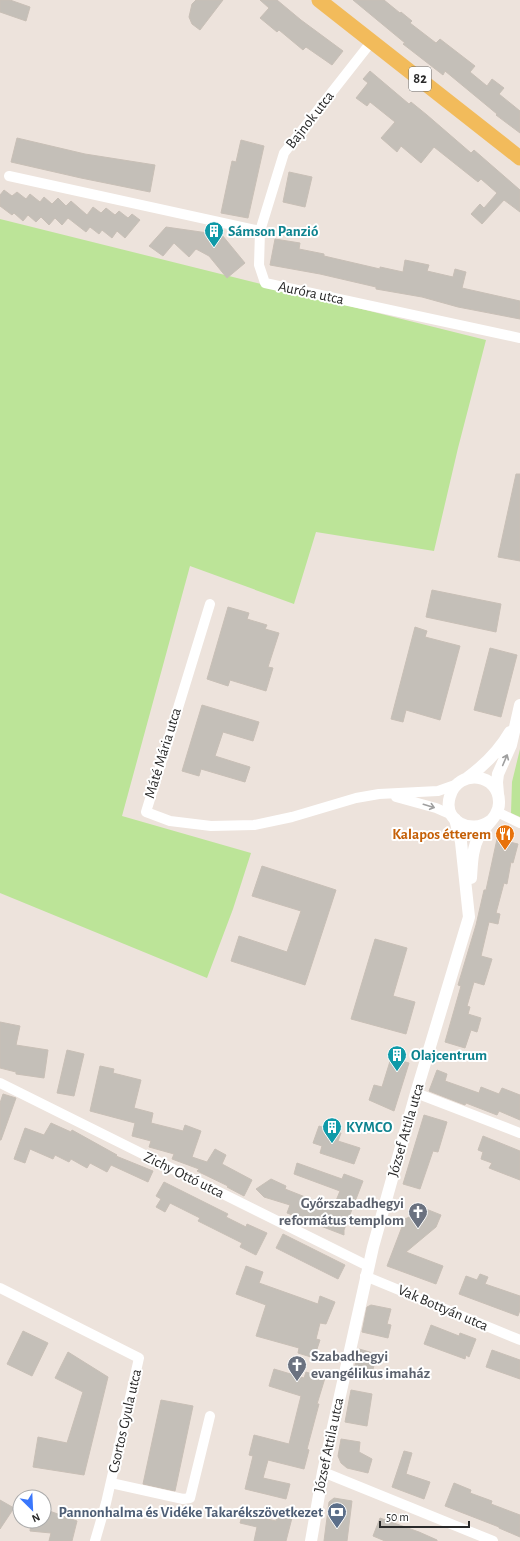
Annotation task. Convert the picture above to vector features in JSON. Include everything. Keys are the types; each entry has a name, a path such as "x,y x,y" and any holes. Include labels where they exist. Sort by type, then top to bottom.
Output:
{"main road":[{"name":"82","path":"319,0 520,158"}],"street":[{"name":"Bajnok utca","path":"260,231 284,153 372,41"},
{"path":"9,176 260,231"},
{"name":"Auróra utca","path":"260,231 259,265 265,283 520,338"},
{"name":"Máté Mária utca","path":"210,604 146,812 170,820 211,826 254,825 292,817 334,803 378,794 438,791 455,785"},
{"path":"455,785 467,778 494,754 505,740 516,720 520,705"},
{"name":"József Attila utca","path":"311,1541 322,1472 367,1271 416,1093 469,917 473,853 478,837 494,817 499,804 497,782 498,774 511,745 516,720"},
{"path":"467,778 474,777 485,779 492,784 499,797"},
{"name":"József Attila utca","path":"455,785 448,799 449,807 461,842 469,910"},
{"name":"Máté Mária utca","path":"378,794 426,805 453,817"},
{"path":"453,817 464,826 471,828 484,825 494,817 520,823"},
{"name":"Zichy Ottó utca","path":"0,1083 367,1271"},
{"path":"416,1093 520,1133"},
{"name":"Vak Bottyán utca","path":"367,1271 520,1340"},
{"name":"Csortos Gyula utca","path":"0,1288 139,1358 111,1483 95,1541"},
{"path":"111,1483 183,1500 190,1498 210,1416"},
{"path":"322,1472 493,1541"}],"green space":[{"path":"0,219 486,340 458,448 434,551 316,532 294,604 190,566 122,816 251,853 233,909 207,978 0,893"},
{"path":"520,749 520,817 511,813 512,782"}],"building":[{"path":"0,0 10,0 30,7 26,21 0,12"},
{"path":"196,0 223,0 200,30 192,24 189,17 192,4"},
{"path":"260,0 277,0 343,51 332,65 306,47 303,50 279,30 277,32 260,18 269,8"},
{"path":"353,0 384,0 412,21 410,23 436,43 440,39 475,66 470,72 487,86 492,79 504,88 499,94 520,111 520,133 496,115 497,114 445,71 443,75 403,44 405,43"},
{"path":"370,71 409,104 411,102 471,153 474,150 520,190 520,212 504,200 482,224 471,214 480,204 484,208 497,193 481,179 478,182 434,147 421,163 401,146 397,152 381,138 395,122 370,102 367,106 356,98 368,83 363,79"},
{"path":"17,138 85,154 155,165 150,192 11,162"},
{"path":"241,140 264,146 248,218 221,213 232,161 236,162"},
{"path":"289,172 312,177 305,207 283,202"},
{"path":"4,190 12,196 17,192 26,199 30,194 40,202 44,197 52,204 58,198 66,206 71,201 87,215 93,207 101,213 106,208 115,215 119,211 128,218 132,214 140,220 125,238 117,231 112,238 102,230 99,234 90,227 86,232 68,218 62,225 55,218 49,225 41,217 36,222 28,215 23,221 14,213 12,215 0,206 0,195"},
{"path":"166,227 222,235 245,263 227,278 209,256 196,249 189,257 174,243 163,256 149,246"},
{"path":"275,239 300,243 299,249 380,269 380,267 403,272 405,260 429,265 427,271 453,277 455,269 466,272 462,288 520,301 520,319 458,307 422,297 376,289 376,287 320,274 270,265"},
{"path":"516,474 520,474 520,561 498,557"},
{"path":"432,590 501,604 496,632 426,617"},
{"path":"228,607 249,613 247,619 267,625 265,629 279,633 268,667 273,668 266,691 230,680 228,686 207,679"},
{"path":"415,627 427,631 425,637 460,646 440,720 406,710 403,722 391,719"},
{"path":"490,648 517,655 501,717 474,710"},
{"path":"202,705 259,722 253,741 223,732 215,756 250,767 245,782 201,769 199,776 182,771"},
{"path":"497,839 518,844 513,863 511,862 507,884 504,883 496,913 500,914 498,924 489,922 481,956 492,959 484,985 474,982 467,1006 470,1007 468,1014 481,1018 477,1032 471,1030 465,1048 445,1042 461,986 458,985 476,925 484,890 486,890"},
{"path":"262,866 336,890 305,985 231,961 239,936 287,952 301,911 252,896"},
{"path":"375,939 407,948 393,996 415,1002 406,1034 351,1019"},
{"path":"0,1022 20,1026 16,1045 48,1050 44,1078 16,1074 16,1072 0,1068"},
{"path":"67,1050 84,1054 74,1096 57,1093"},
{"path":"391,1058 409,1063 394,1111 369,1100 374,1085 382,1087"},
{"path":"100,1066 114,1069 113,1073 141,1080 134,1108 153,1113 151,1123 183,1131 185,1125 201,1131 192,1157 207,1162 215,1149 226,1155 222,1164 252,1180 244,1196 227,1187 228,1186 197,1171 199,1169 172,1159 174,1154 149,1147 151,1141 132,1136 135,1123 90,1111"},
{"path":"437,1070 447,1074 445,1081 479,1093 481,1087 499,1094 502,1088 520,1095 520,1120 499,1111 497,1115 466,1103 465,1105 429,1091"},
{"path":"3,1094 16,1098 0,1140 0,1103"},
{"path":"424,1115 447,1122 438,1152 433,1151 420,1189 403,1184"},
{"path":"51,1123 71,1132 72,1130 117,1155 116,1156 153,1171 148,1182 111,1165 107,1172 90,1163 87,1168 71,1159 69,1162 55,1155 53,1159 30,1149 25,1163 14,1159 25,1128 44,1135"},
{"name":"KYMCO","path":"319,1126 341,1133 338,1141 360,1148 354,1164 320,1153 322,1146 313,1143"},
{"path":"483,1136 520,1151 520,1180 489,1168 492,1163 481,1159 483,1152 478,1150"},
{"path":"297,1163 342,1179 344,1174 363,1181 344,1230 344,1235 287,1213 290,1205 264,1197 256,1189 271,1179 286,1186 285,1189 333,1208 340,1191 294,1174"},
{"path":"164,1182 228,1214 226,1217 246,1227 247,1224 267,1233 256,1255 240,1247 242,1243 198,1221 200,1218 170,1203 165,1212 156,1207 161,1199 156,1196"},
{"path":"426,1209 441,1215 436,1227 406,1252 443,1266 436,1284 387,1266 405,1219"},
{"path":"283,1234 345,1265 338,1279 276,1248"},
{"path":"246,1266 263,1272 259,1283 318,1304 320,1296 335,1302 326,1324 320,1323 316,1339 320,1340 314,1358 298,1353 299,1348 256,1336 266,1305 236,1294"},
{"path":"480,1274 488,1277 485,1284 520,1296 520,1310 518,1316 459,1294 466,1276 477,1280"},
{"path":"371,1305 391,1309 387,1324 391,1325 388,1338 362,1332 367,1307"},
{"path":"431,1325 459,1336 460,1333 476,1339 469,1357 466,1355 465,1359 424,1344"},
{"path":"23,1331 48,1343 32,1376 7,1364"},
{"path":"359,1349 377,1354 372,1373 354,1369"},
{"path":"492,1350 520,1360 520,1379 486,1367"},
{"path":"68,1352 108,1377 84,1475 33,1467 38,1437 67,1443 83,1392 55,1378"},
{"path":"274,1369 304,1378 306,1372 325,1378 317,1404 319,1404 307,1449 309,1450 304,1469 268,1460 263,1478 290,1484 286,1499 245,1489 253,1456 249,1455 254,1435 289,1444 301,1396 269,1386"},
{"path":"351,1390 372,1394 367,1426 345,1422"},
{"path":"161,1400 193,1406 175,1491 143,1484"},
{"path":"341,1439 360,1442 359,1452 372,1459 368,1473 347,1468 341,1463 338,1456"},
{"path":"404,1451 412,1453 406,1474 430,1482 424,1499 392,1487"},
{"path":"454,1483 471,1490 470,1493 492,1501 491,1504 520,1515 520,1537 499,1527 445,1506"},
{"path":"334,1498 352,1501 347,1541 324,1541 329,1502"},
{"path":"0,1500 12,1507 12,1511 0,1529"},
{"path":"278,1510 293,1514 286,1541 254,1541 257,1527 240,1523 243,1513 276,1521"},
{"path":"52,1512 77,1521 72,1541 49,1541 51,1533 30,1531 30,1529 52,1529"},
{"path":"380,1518 419,1532 437,1541 385,1541 373,1536"}],"place":[{"name":"Sámson Panzió","path":"214,248"},
{"name":"Kalapos étterem","path":"505,851"},
{"name":"Olajcentrum","path":"397,1072"},
{"name":"KYMCO","path":"332,1144"},
{"name":"Győrszabadhegyi református templom","path":"418,1229"},
{"name":"Szabadhegyi evangélikus imaház","path":"297,1382"},
{"name":"Pannonhalma és Vidéke Takarékszövetkezet","path":"337,1529"}]}
